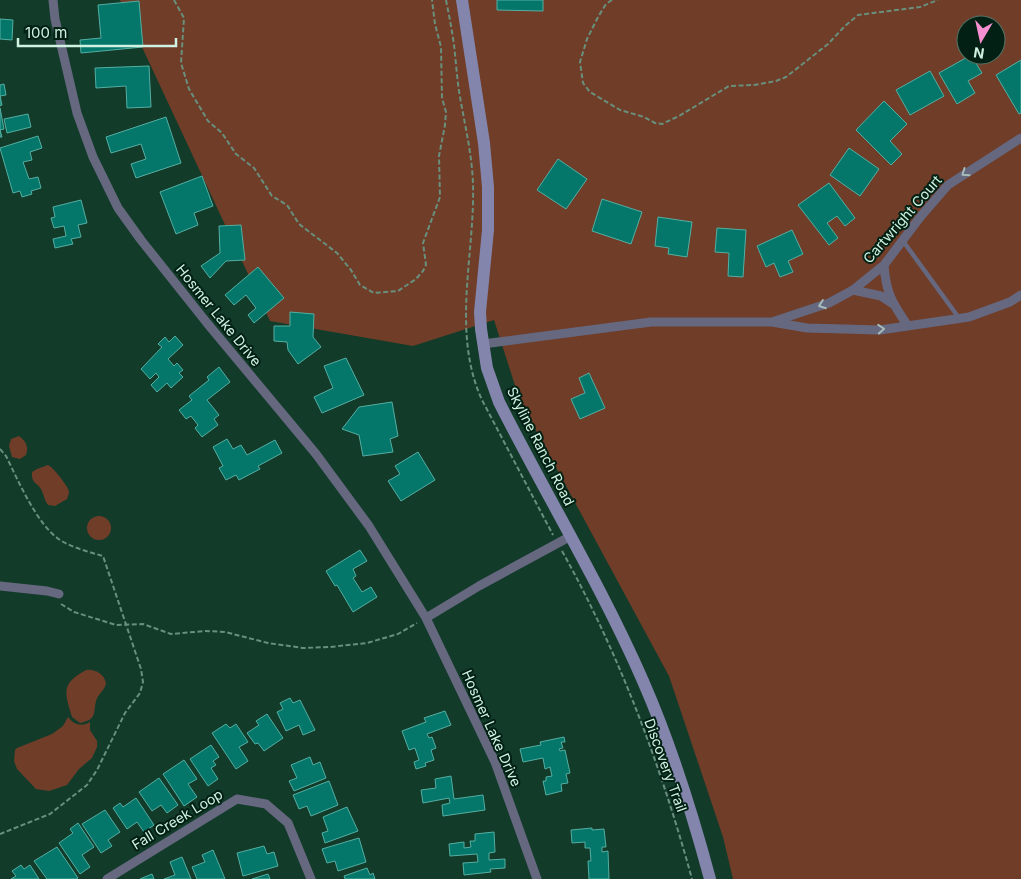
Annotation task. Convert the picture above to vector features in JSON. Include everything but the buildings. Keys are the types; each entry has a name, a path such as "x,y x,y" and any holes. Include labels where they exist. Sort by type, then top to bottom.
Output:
{"street":[{"name":"Hosmer Lake Drive","path":"53,0 55,19 77,113 93,157 118,208 207,323 316,454 369,526 426,618 495,762 537,879"},
{"name":"Skyline Ranch Road","path":"462,0 484,142 488,187 488,230 480,312 487,368 499,402 613,618 644,682 679,774 710,879"},
{"name":"Cartwright Court","path":"772,322 829,303 853,290 884,265 921,216 948,185 1021,138"},
{"path":"884,265 885,285 893,304 908,326"},
{"path":"853,290 881,296 893,304"},
{"name":"Cartwright Court","path":"483,344 651,322 772,322 807,328 870,330 960,319 990,310 1021,295"},
{"path":"426,618 479,586 570,536"},
{"path":"0,586 59,594"},
{"name":"Fall Creek Loop","path":"107,879 237,799 266,804 288,823 311,879"}],"lane":[{"path":"903,240 960,319"}],"path":[{"path":"174,0 184,18 181,63 189,89 208,121 222,133 236,154 254,168 272,196 287,206 299,224 337,253 360,285 374,293 398,291 423,271 426,265 423,243 440,197 439,156 446,112 442,98 441,47 435,24 432,0"},
{"path":"612,0 606,4 587,39 580,62 583,83 590,92 620,110 662,124 729,86 754,85 786,77 828,44 845,26 858,16 920,7 938,0"},
{"path":"0,449 6,456 33,509 50,530 59,539 103,556 144,682 140,692 125,712 97,770 87,785 50,814 0,834"},
{"path":"59,594 62,605 74,612 116,625 144,624 171,634 205,631 225,632 268,643 303,648 367,643 398,634 426,618"},
{"name":"Discovery Trail","path":"616,660 665,788 692,879"}],"shaded area":[{"path":"120,0 1021,0 1021,879 733,879 723,837 669,676 520,401 494,320 413,346 270,321"},
{"path":"19,436 27,447 26,455 20,459 12,457 9,446 11,439"},
{"path":"48,465 60,477 69,491 67,499 55,506 48,505 41,489 32,478 32,472"},
{"path":"99,516 107,520 111,528 107,536 99,540 91,536 87,528 91,520"},
{"path":"86,670 93,670 99,673 104,677 106,684 97,698 92,717 80,723 72,717 66,695 68,685 72,680"},
{"path":"68,717 78,724 90,722 90,730 97,741 97,747 92,758 79,769 67,785 49,791 36,789 17,769 14,761 15,750 52,734 63,726"}]}
